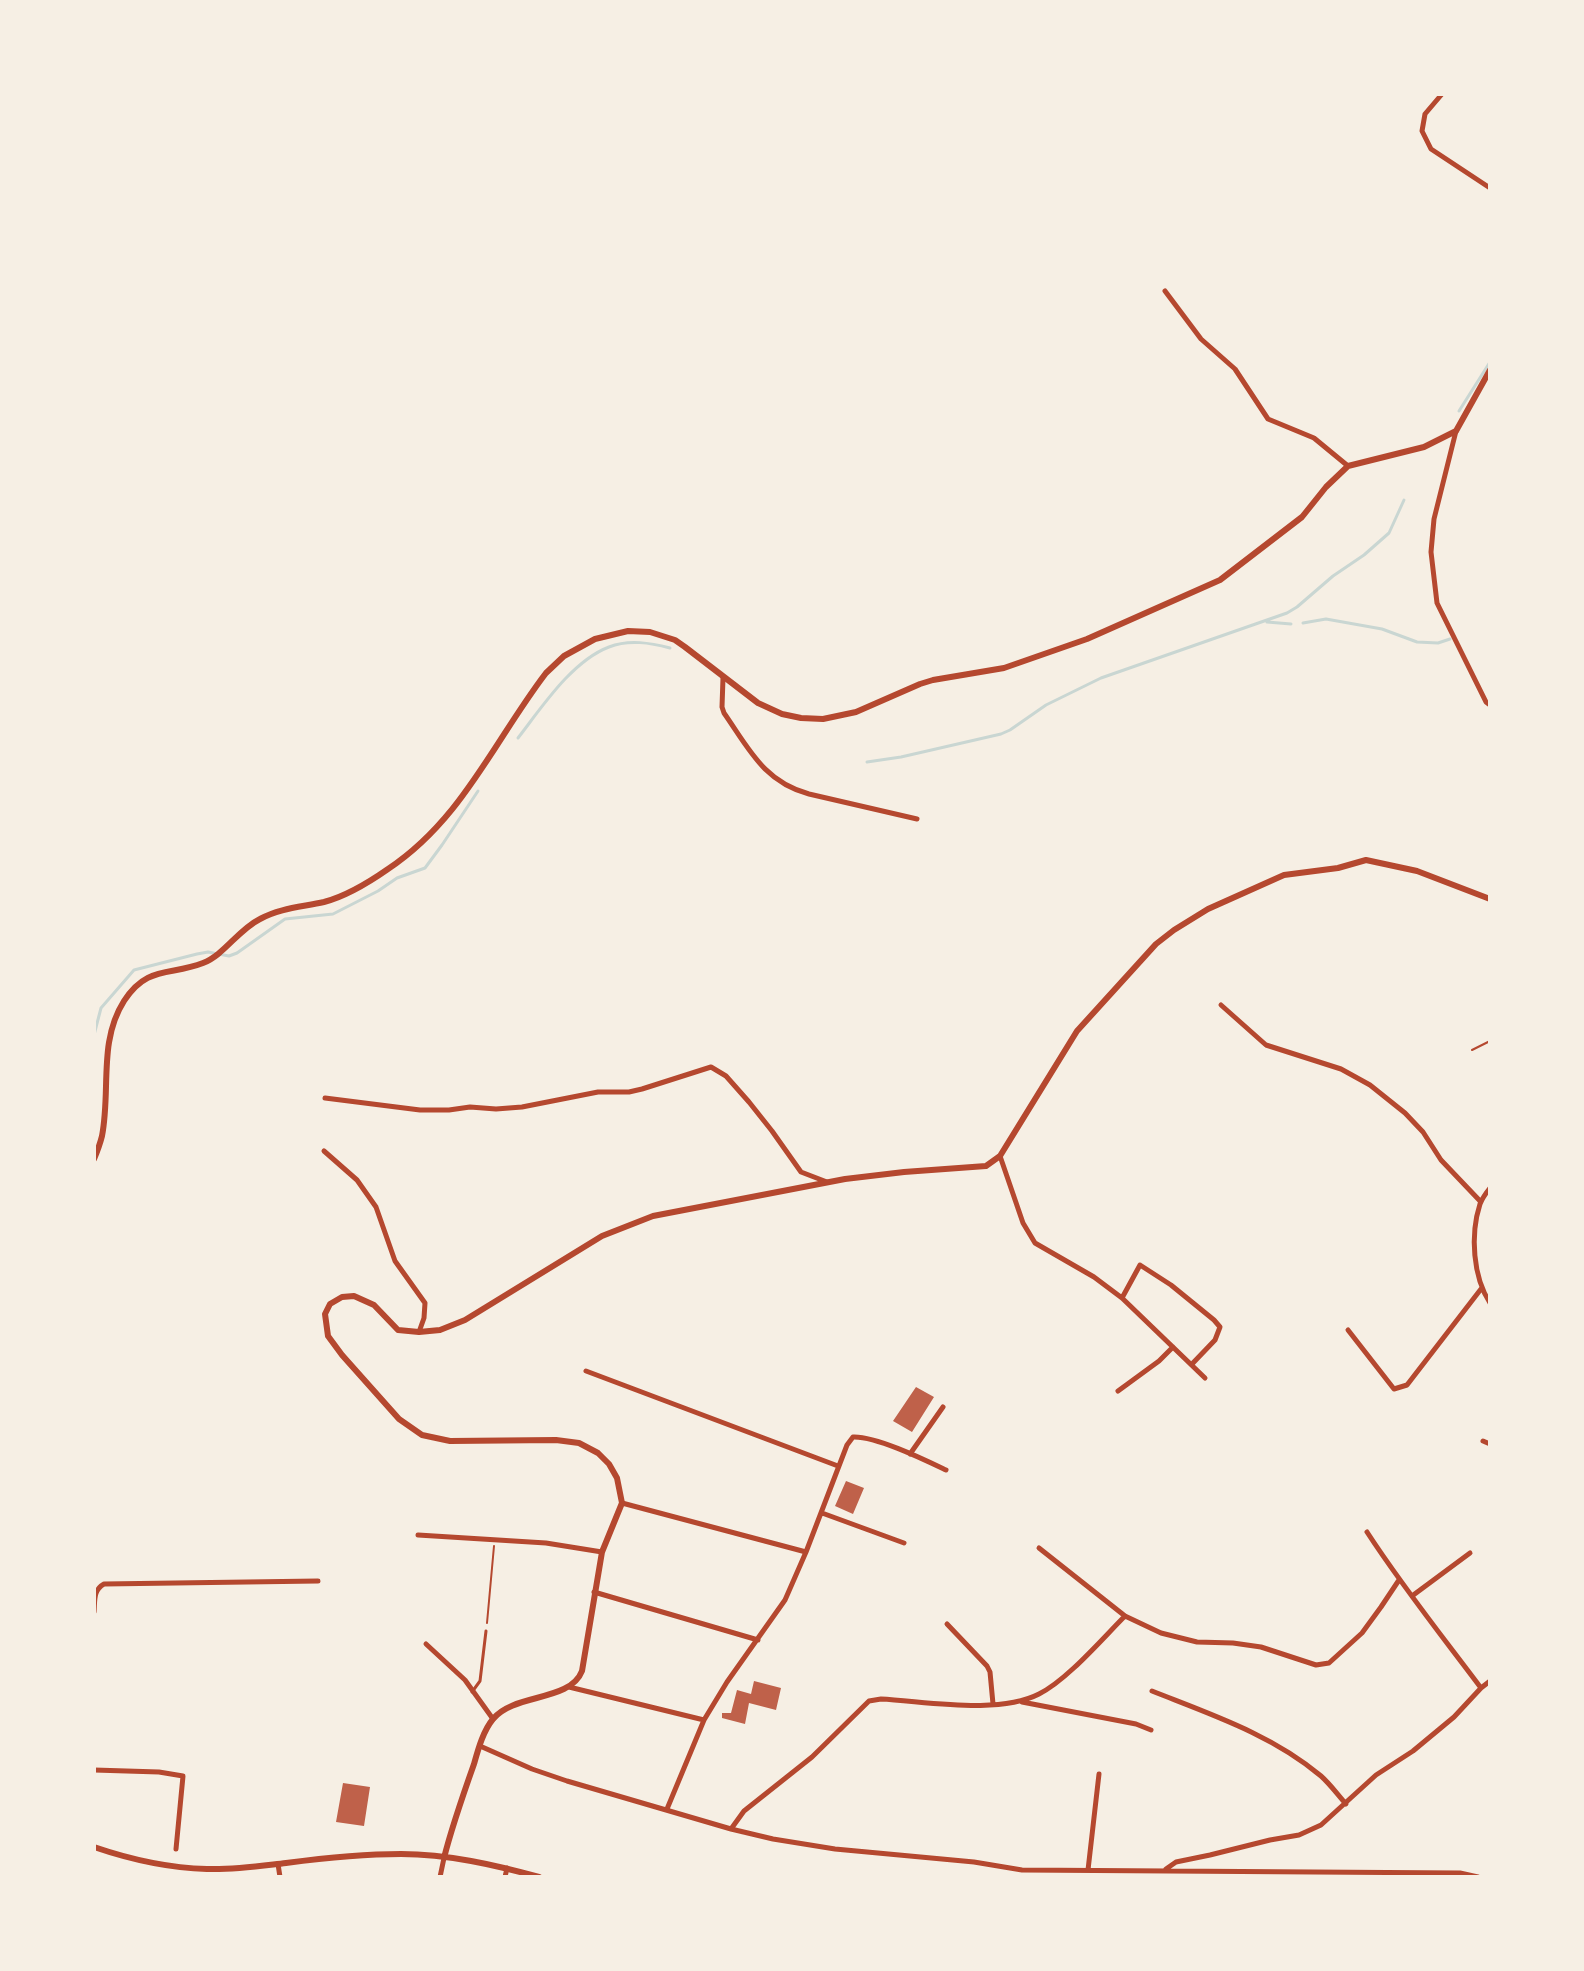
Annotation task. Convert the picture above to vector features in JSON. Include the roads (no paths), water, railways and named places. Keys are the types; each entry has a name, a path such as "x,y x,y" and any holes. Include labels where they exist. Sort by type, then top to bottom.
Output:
{"street":[{"path":"1442,94 1425,114 1422,131 1431,149 1490,188"},
{"path":"1165,291 1201,339 1235,369 1268,419 1314,438 1348,466"},
{"path":"1490,370 1456,431 1434,519 1431,552 1437,603 1490,705"},
{"path":"94,1159 102,1132 107,1050 112,1025 138,983 174,969 211,960 245,927 263,916 345,895 390,868 417,847 450,813 546,673 582,645 618,632 650,632 675,640 758,703 782,714 823,719 856,712 920,684 1004,668 1087,639 1220,580 1302,517 1348,466 1424,447 1456,431"},
{"path":"723,678 724,713 756,759 776,780 793,790 917,819"},
{"path":"440,1877 480,1746 493,1719 507,1708 569,1687 578,1680 602,1552 622,1503 617,1478 609,1464 598,1453 579,1443 556,1440 450,1441 422,1435 399,1419 328,1336 325,1314 330,1304 342,1297 354,1296 374,1305 398,1330 440,1330 465,1320 602,1236 653,1216 828,1183 904,1172 986,1166 1000,1156 1077,1031 1156,944 1208,909 1284,875 1338,868 1366,860 1417,871 1490,899"},
{"path":"1221,1005 1266,1045 1341,1069 1370,1085 1405,1113 1423,1132 1441,1160 1481,1202"},
{"path":"325,1098 420,1110 522,1107 598,1092 629,1092 711,1067 726,1076 749,1102 801,1172 828,1183"},
{"path":"324,1151 357,1180 376,1207 395,1261 425,1303 419,1332"},
{"path":"1000,1156 1023,1223 1035,1243 1094,1277 1122,1298 1205,1378"},
{"path":"1490,1188 1481,1202 1474,1233 1481,1289 1490,1303"},
{"path":"1122,1298 1140,1265 1171,1285 1214,1320 1220,1327 1215,1340 1192,1364"},
{"path":"1348,1330 1394,1389 1407,1385 1481,1289"},
{"path":"1118,1391 1173,1347"},
{"path":"586,1371 838,1466"},
{"path":"910,1454 943,1407"},
{"path":"667,1809 704,1720 727,1682 782,1606 822,1513 838,1466 853,1437 864,1437 946,1470"},
{"path":"1483,1441 1490,1444"},
{"path":"622,1503 806,1552"},
{"path":"822,1513 904,1543"},
{"path":"1367,1532 1399,1580 1481,1688"},
{"path":"418,1535 546,1543 602,1552"},
{"path":"1039,1548 1125,1616 1161,1633 1197,1642 1261,1647 1316,1665 1329,1663 1362,1633 1399,1580"},
{"path":"1412,1596 1470,1553"},
{"path":"94,1612 96,1592 104,1584 318,1581"},
{"path":"594,1592 758,1640"},
{"path":"1021,1702 1042,1693 1073,1668 1125,1616"},
{"path":"947,1624 987,1666 993,1704"},
{"path":"426,1644 465,1680 493,1719"},
{"path":"1165,1870 1176,1862 1299,1835 1321,1825 1376,1775 1413,1751 1454,1717 1490,1681"},
{"path":"569,1687 704,1720"},
{"path":"1152,1691 1270,1742 1321,1777 1346,1804"},
{"path":"731,1829 744,1811 812,1757 869,1701 881,1699 960,1705 1021,1702 1079,1712 1151,1730"},
{"path":"480,1746 567,1781 731,1829 835,1849 961,1860 1022,1870 1460,1873 1478,1877"},
{"path":"94,1770 183,1776 176,1849"},
{"path":"1088,1870 1099,1774"},
{"path":"94,1847 129,1857 196,1868 416,1855 507,1868 539,1877"},
{"path":"278,1864 280,1877"},
{"path":"505,1877 507,1868"}],"lane":[{"path":"472,1692 480,1681 486,1631"}],"waterway":[{"path":"1459,411 1490,362"},
{"path":"867,762 1001,734 1046,705 1101,678 1287,613 1389,533 1404,500"},
{"path":"1303,623 1326,619 1382,629 1417,642 1438,643 1450,639"},
{"path":"1267,622 1291,624"},
{"path":"518,738 559,686 595,654 632,642 670,648"},
{"path":"94,1035 101,1008 134,970 208,952 229,956 285,919 333,914 397,878 425,868 478,791"}]}
